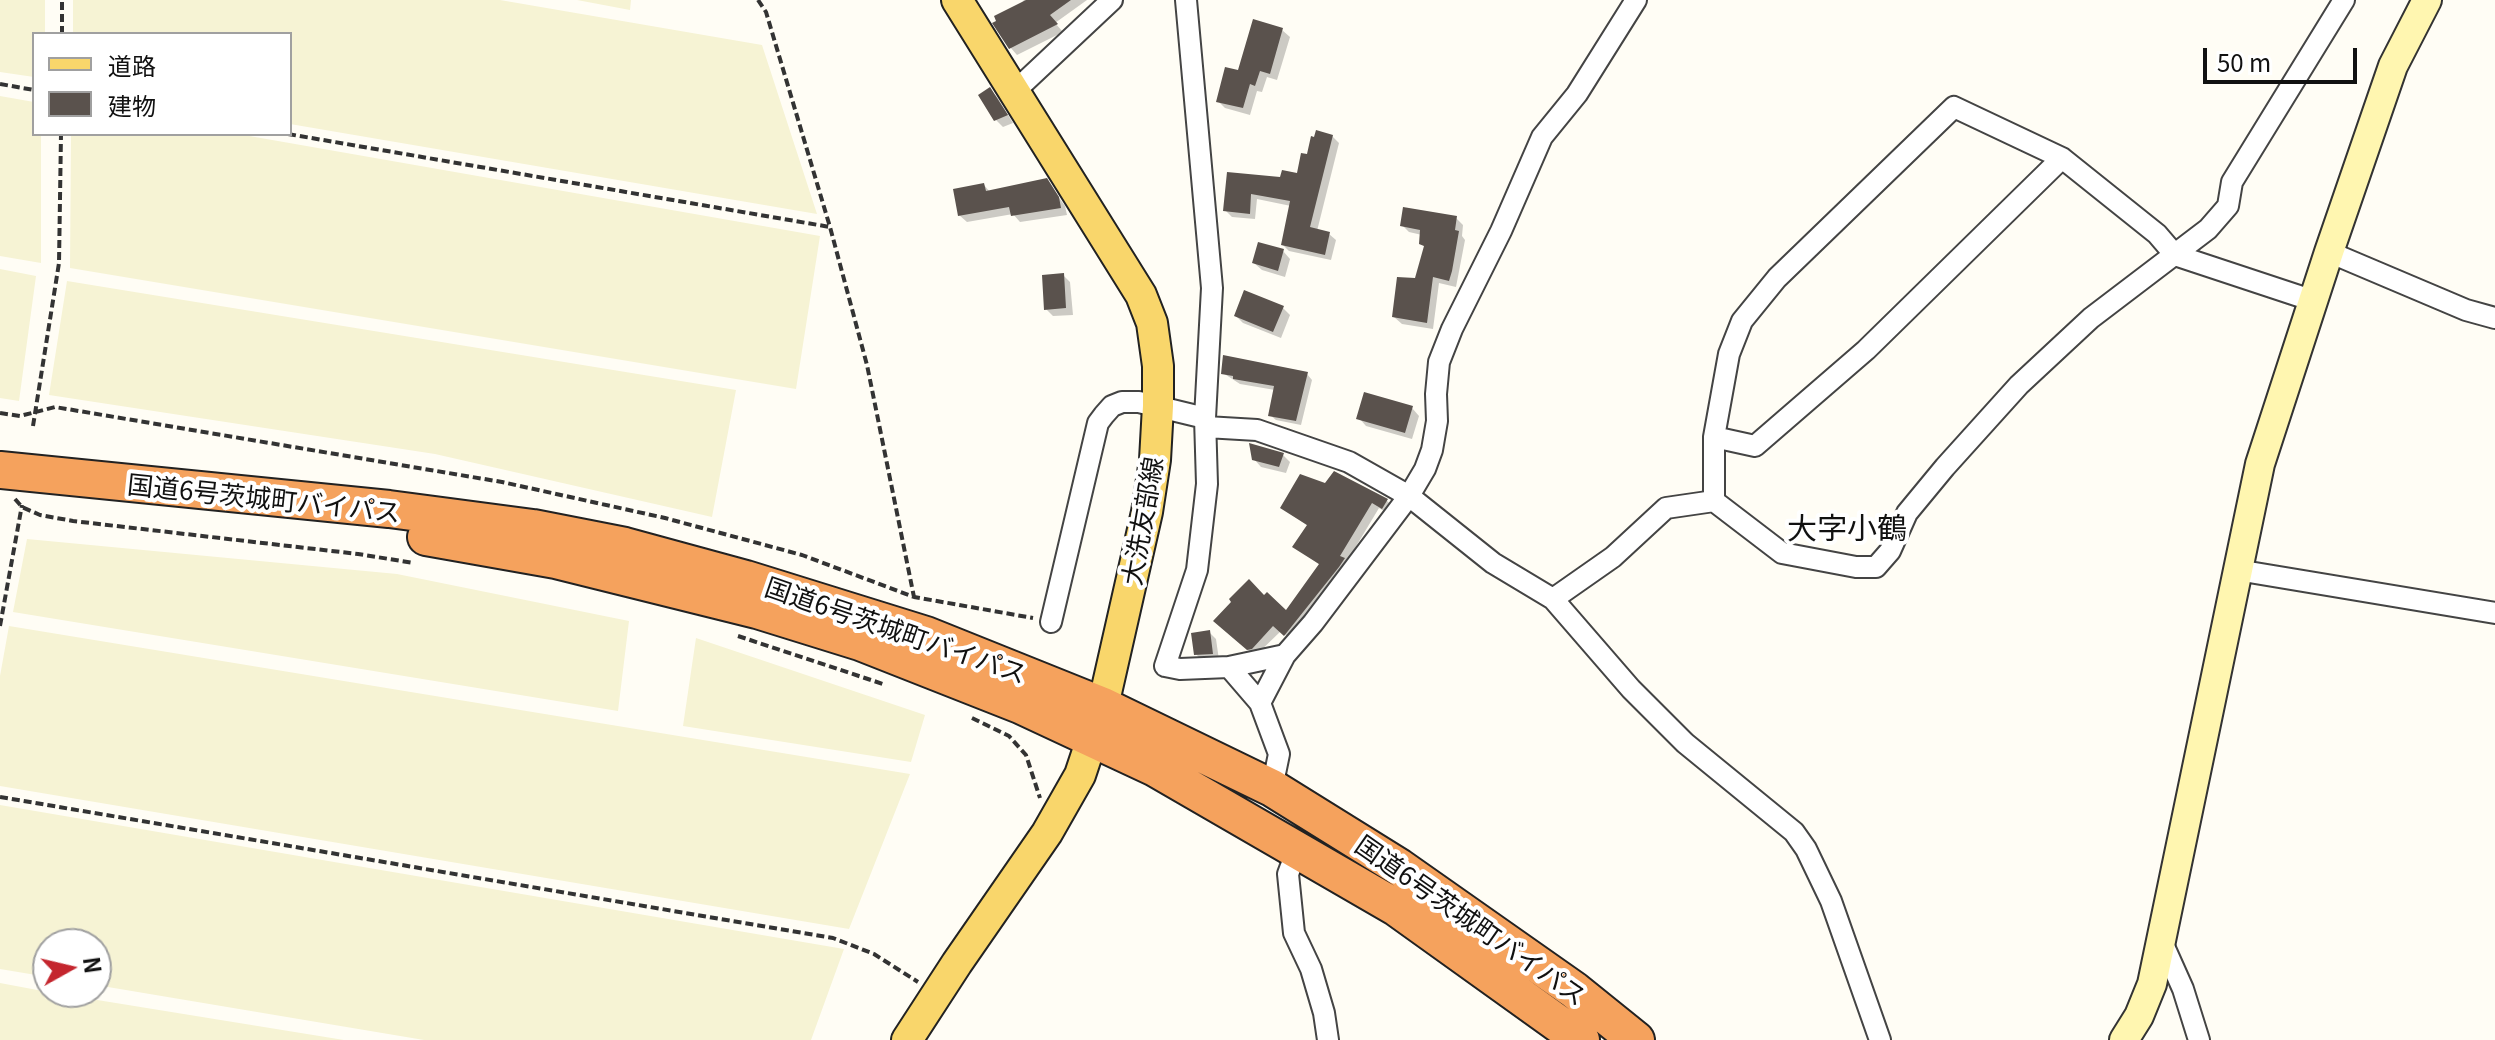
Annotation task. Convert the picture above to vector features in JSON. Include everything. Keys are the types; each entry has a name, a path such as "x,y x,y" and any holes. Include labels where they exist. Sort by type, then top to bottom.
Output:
{"highway":[{"name":"国道6号茨城町バイパス","path":"8,471 389,509 533,528 625,546 746,579 926,635 1097,722 1272,788 1412,876 1574,990 1636,1040"},
{"name":"国道6号茨城町バイパス","path":"1097,722 1155,768 1397,908 1581,1040"}],"main road":[{"name":"大洗友部線","path":"907,1040 1047,833 1080,775 1097,722 1147,512 1155,460 1158,406 1158,366 1152,323 1141,295 957,0"}],"street":[{"path":"1015,91 1112,0"},
{"path":"1186,0 1212,288 1206,422 1207,484 1197,570 1165,666 1180,669 1229,667 1285,655"},
{"path":"1260,703 1285,655 1313,623 1409,496 1425,469 1437,421 1439,362 1452,329 1501,231 1542,137 1577,94 1636,0"},
{"path":"1553,599 1613,557 1666,508 1714,501 1782,553 1856,567 1876,567 1890,551 1907,513 2019,385 2091,318 2208,229 2228,206 2232,182 2344,0"},
{"path":"2124,1040 2139,1016 2152,984 2162,942 2260,464 2393,66 2427,0"},
{"path":"1714,501 1714,437 1729,354 1742,321 1777,278 1954,107 2062,158 2157,234 2175,255 2314,301"},
{"path":"1714,437 1755,446 1866,350 2062,158"},
{"path":"2329,252 2466,310 2495,318"},
{"path":"1051,622 1098,423 1112,406 1122,402 1158,406 1206,422 1257,430 1349,462 1409,496 1493,563 1553,599 1631,689 1685,743 1794,832 1806,849 1831,901 1880,1040"},
{"path":"2237,570 2495,613"},
{"path":"1229,667 1260,703 1279,754 1272,788"},
{"path":"1297,850 1288,874 1294,933 1311,969 1328,1040"},
{"path":"2162,942 2183,989 2199,1040"}],"path":[{"path":"62,0 62,32"},
{"path":"758,0 766,12 867,365 914,597"},
{"path":"0,84 32,90"},
{"path":"292,135 830,227"},
{"path":"33,426 59,263 61,136"},
{"path":"0,413 20,416 36,410"},
{"path":"0,626 22,507 40,515 73,521 418,563"},
{"path":"729,633 890,686"},
{"path":"960,713 1009,736 1026,755 1039,792 1044,831 1047,833"},
{"path":"0,797 833,938 874,954 936,995"}],"shaded area":[{"path":"0,0 45,0 45,32 32,32 32,77 0,72"},
{"path":"73,0 500,0 762,45 817,214 292,124 292,32 73,32"},
{"path":"577,0 631,0 630,10"},
{"path":"0,96 32,102 32,136 41,136 41,263 0,256"},
{"path":"71,136 249,136 820,236 796,389 70,268"},
{"path":"0,269 36,276 19,401 0,398"},
{"path":"67,281 736,390 712,517 435,454 49,395"},
{"path":"27,539 397,574 629,621 618,711 13,612"},
{"path":"9,626 910,774 849,929 0,786 0,676"},
{"path":"696,638 925,715 911,762 683,726"},
{"path":"0,805 844,949 811,1040 424,1040 112,988 112,928 32,928 32,974 0,969"},
{"path":"0,983 32,989 32,1008 112,1008 112,1002 344,1040 0,1040"}],"building":[{"path":"1026,0 1071,0 1050,15 1058,24 1009,49 992,23 996,21 994,16"},
{"path":"1253,19 1283,28 1270,74 1260,71 1255,86 1250,84 1243,108 1216,102 1225,67 1238,70"},
{"path":"990,87 1008,115 994,121 978,95"},
{"path":"1316,130 1333,135 1310,227 1330,232 1325,255 1281,245 1290,201 1251,194 1250,214 1223,211 1227,172 1280,177 1282,170 1297,173 1301,153 1307,154 1311,136 1314,137"},
{"path":"1047,178 1059,197 1061,208 1011,216 1009,207 958,216 953,189 984,183 986,191"},
{"path":"1403,207 1457,216 1455,230 1459,231 1452,271 1449,281 1433,277 1427,323 1392,317 1397,277 1415,278 1424,246 1419,244 1420,230 1400,226"},
{"path":"1258,242 1284,249 1278,271 1252,263"},
{"path":"1064,273 1066,308 1044,310 1042,275"},
{"path":"1244,290 1284,306 1273,332 1234,316"},
{"path":"1223,355 1308,372 1296,421 1268,416 1274,386 1221,374"},
{"path":"1364,392 1413,406 1405,433 1356,419"},
{"path":"1249,443 1284,453 1279,467 1252,460"},
{"path":"1334,471 1388,499 1382,509 1372,503 1340,556 1345,558 1284,636 1273,626 1252,649 1247,650 1213,621 1249,579 1264,595 1267,592 1286,610 1319,564 1292,547 1307,525 1280,508 1300,474 1325,483"},
{"path":"1210,630 1213,654 1194,655 1191,633"}],"district":[{"name":"大字小鶴","path":"1847,528"}]}
